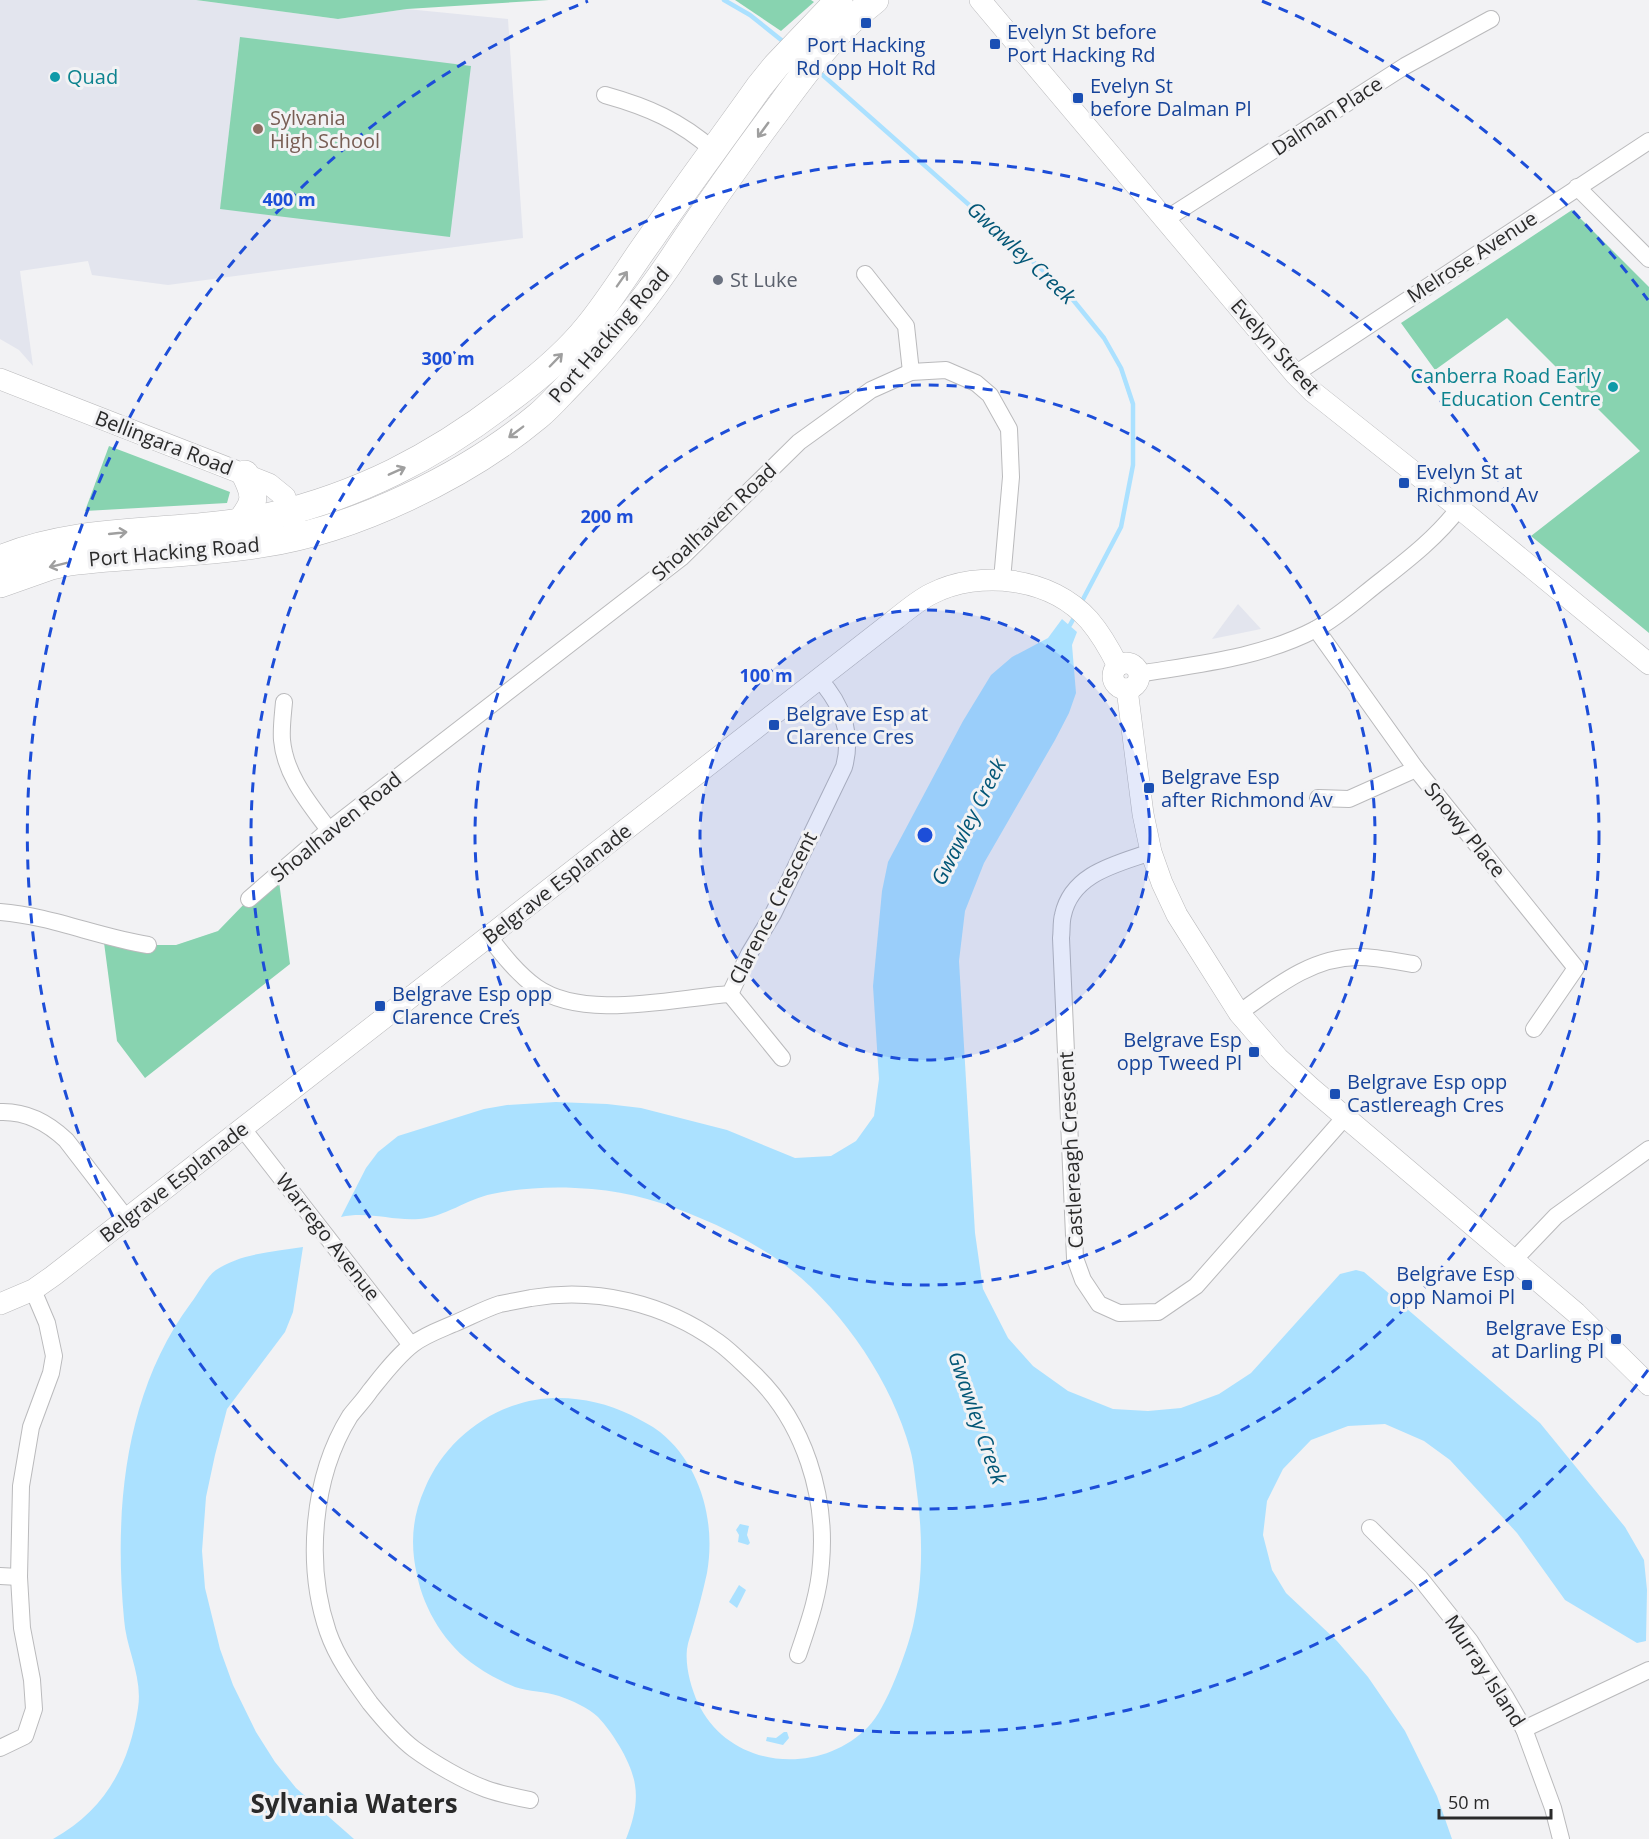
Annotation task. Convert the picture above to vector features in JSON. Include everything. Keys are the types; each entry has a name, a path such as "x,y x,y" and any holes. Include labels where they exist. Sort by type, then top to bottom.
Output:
{"main road":[{"name":"Port Hacking Road","path":"0,584 69,562 245,546 298,537 360,518 484,456 539,415 589,364 658,281 721,186 797,82 839,0"},
{"name":"Port Hacking Road","path":"0,559 50,543 80,537 241,521 291,510 359,488 412,464 468,431 541,375 588,327 713,150 776,66 822,33 847,23 875,0"},
{"path":"241,521 250,510 253,499 253,491 245,474"}],"street":[{"name":"Evelyn Street","path":"981,0 1295,374 1322,399 1649,664"},
{"name":"Dalman Place","path":"1166,219 1405,66 1491,19"},
{"path":"605,95 640,105 693,132 713,150"},
{"name":"Melrose Avenue","path":"1295,374 1649,141"},
{"path":"1577,188 1649,259"},
{"path":"865,274 906,326 910,372"},
{"name":"Shoalhaven Road","path":"249,898 329,830 681,558 799,442 871,390 910,372 946,370 976,383 990,395 1009,429 1011,477 1002,580"},
{"name":"Bellingara Road","path":"0,379 269,484 285,497 298,537"},
{"path":"1459,508 1440,531 1410,557 1339,614 1316,629 1280,645 1250,654 1132,682 1135,764 1151,852 1177,915 1239,1013 1278,1058 1646,1374"},
{"name":"Belgrave Esplanade","path":"0,1304 33,1290 54,1276 819,678 930,594 960,583 1002,580 1041,589 1069,603 1088,618 1104,639 1118,666 1113,674 1115,683 1122,689 1132,682"},
{"name":"Snowy Place","path":"1316,629 1416,769 1576,968 1534,1029"},
{"name":"Clarence Crescent","path":"489,937 523,977 551,995 569,1002 594,1005 636,1003 730,994 749,954 773,914 844,767 848,750 842,715 830,691 819,678"},
{"path":"284,702 282,739 288,766 300,792 329,830"},
{"path":"1318,798 1349,799 1416,769"},
{"name":"Castlereagh Crescent","path":"1151,852 1092,874 1068,899 1063,915 1061,938 1075,1258 1083,1280 1099,1305 1119,1313 1158,1312 1196,1286 1345,1116"},
{"path":"0,912 68,924 123,941 148,945"},
{"path":"1239,1013 1284,981 1305,970 1334,960 1360,957 1413,964"},
{"path":"730,994 782,1058"},
{"path":"0,1112 24,1114 42,1121 55,1130 66,1140 126,1218"},
{"name":"Warrego Avenue","path":"243,1129 411,1345"},
{"path":"1514,1260 1556,1216 1649,1149"},
{"path":"0,1748 25,1736 34,1709 32,1680 22,1628 19,1577 21,1486 31,1427 51,1372 54,1356 47,1323 33,1290"},
{"path":"530,1800 485,1789 413,1749 380,1715 350,1677 328,1634 321,1602 316,1565 315,1530 319,1498 333,1452 351,1416 380,1378 411,1345 434,1332 497,1305 548,1295 602,1295 662,1311 720,1343 771,1391 793,1425 809,1463 818,1496 821,1563 811,1617 798,1655"},
{"name":"Murray Island","path":"1370,1528 1420,1578 1470,1641 1524,1728 1561,1839"},
{"path":"0,1576 19,1577"},
{"path":"1524,1728 1649,1670"}],"shaded area":[{"name":"Sylvania High School","path":"0,0 196,0 338,19 407,9 508,19 523,238 168,285 92,275 88,261 20,271 33,366 19,350 0,339"},
{"path":"1238,604 1261,629 1212,639"}],"green space":[{"path":"196,0 549,0 407,9 338,19"},
{"path":"735,0 811,0 814,2 781,31"},
{"path":"240,37 471,66 450,237 220,209"},
{"path":"1572,210 1649,287 1649,633 1531,536 1640,451 1507,318 1435,370 1401,323"},
{"path":"109,446 230,492 227,503 85,511"},
{"path":"278,874 290,964 145,1078 117,1041 103,935 148,945 176,945 218,931 249,899"}],"water":[{"path":"1062,619 1077,632 1072,645 1076,693 1055,740 984,863 965,911 959,961 975,1233 983,1289 1008,1338 1033,1366 1068,1391 1113,1409 1148,1411 1181,1408 1219,1394 1251,1373 1340,1274 1356,1270 1364,1272 1540,1423 1625,1527 1644,1560 1647,1590 1646,1641 1637,1643 1565,1600 1517,1533 1450,1460 1424,1441 1385,1424 1348,1426 1311,1440 1283,1469 1267,1501 1263,1535 1272,1570 1286,1593 1337,1641 1368,1677 1405,1731 1437,1796 1452,1839 626,1839 634,1812 635,1785 626,1758 604,1724 585,1707 574,1702 554,1694 515,1687 480,1669 465,1658 446,1638 431,1614 420,1588 413,1541 417,1509 432,1474 449,1449 484,1419 512,1406 541,1399 572,1398 602,1404 631,1415 660,1432 686,1461 702,1496 707,1515 709,1554 707,1573 687,1649 688,1670 695,1697 712,1725 731,1742 752,1753 776,1758 801,1759 825,1754 848,1743 875,1719 889,1694 913,1626 920,1576 919,1510 911,1454 890,1396 875,1369 841,1319 800,1277 778,1260 740,1237 710,1222 660,1203 606,1190 542,1188 492,1194 429,1218 399,1219 361,1215 341,1217 366,1168 378,1152 398,1136 484,1109 507,1105 556,1102 641,1108 727,1130 795,1158 831,1156 856,1141 874,1116 879,1079 873,986 882,891 888,862 963,721 991,675 1012,657 1048,638"},
{"path":"303,1247 293,1312 285,1332 227,1409 206,1497 202,1551 205,1588 220,1649 233,1685 256,1732 275,1762 296,1788 354,1839 53,1839 87,1814 112,1784 121,1767 134,1729 139,1697 124,1619 121,1578 123,1495 138,1414 151,1375 168,1338 212,1273 236,1260"},
{"path":"740,1524 749,1526 747,1535 750,1543 748,1545 738,1542 739,1535 736,1530"},
{"path":"739,1585 746,1590 737,1608 729,1602"},
{"path":"787,1732 789,1738 783,1745 766,1741 767,1737 776,1738"}],"waterway":[{"name":"Gwawley Creek","path":"724,0 750,15 785,43"},
{"name":"Gwawley Creek","path":"817,70 1065,290 1104,338 1121,368 1133,404 1133,465 1121,527 1080,605"},
{"name":"Gwawley Creek","path":"1070,625 1075,616"}],"place":[{"name":"Port Hacking Rd opp Holt Rd","path":"866,23"},
{"name":"Evelyn St before Port Hacking Rd","path":"995,44"},
{"name":"Quad","path":"55,77"},
{"name":"Evelyn St before Dalman Pl","path":"1078,98"},
{"name":"Sylvania High School","path":"258,129"},
{"name":"St Luke","path":"718,280"},
{"name":"Canberra Road Early Education Centre","path":"1613,387"},
{"name":"Evelyn St at Richmond Av","path":"1404,483"},
{"name":"Belgrave Esp at Clarence Cres","path":"774,725"},
{"name":"Belgrave Esp after Richmond Av","path":"1149,788"},
{"name":"Belgrave Esp opp Clarence Cres","path":"380,1006"},
{"name":"Belgrave Esp opp Tweed Pl","path":"1254,1052"},
{"name":"Belgrave Esp opp Castlereagh Cres","path":"1335,1094"},
{"name":"Belgrave Esp opp Namoi Pl","path":"1527,1285"},
{"name":"Belgrave Esp at Darling Pl","path":"1616,1339"}],"district":[{"name":"Sylvania Waters","path":"354,1804"}]}
